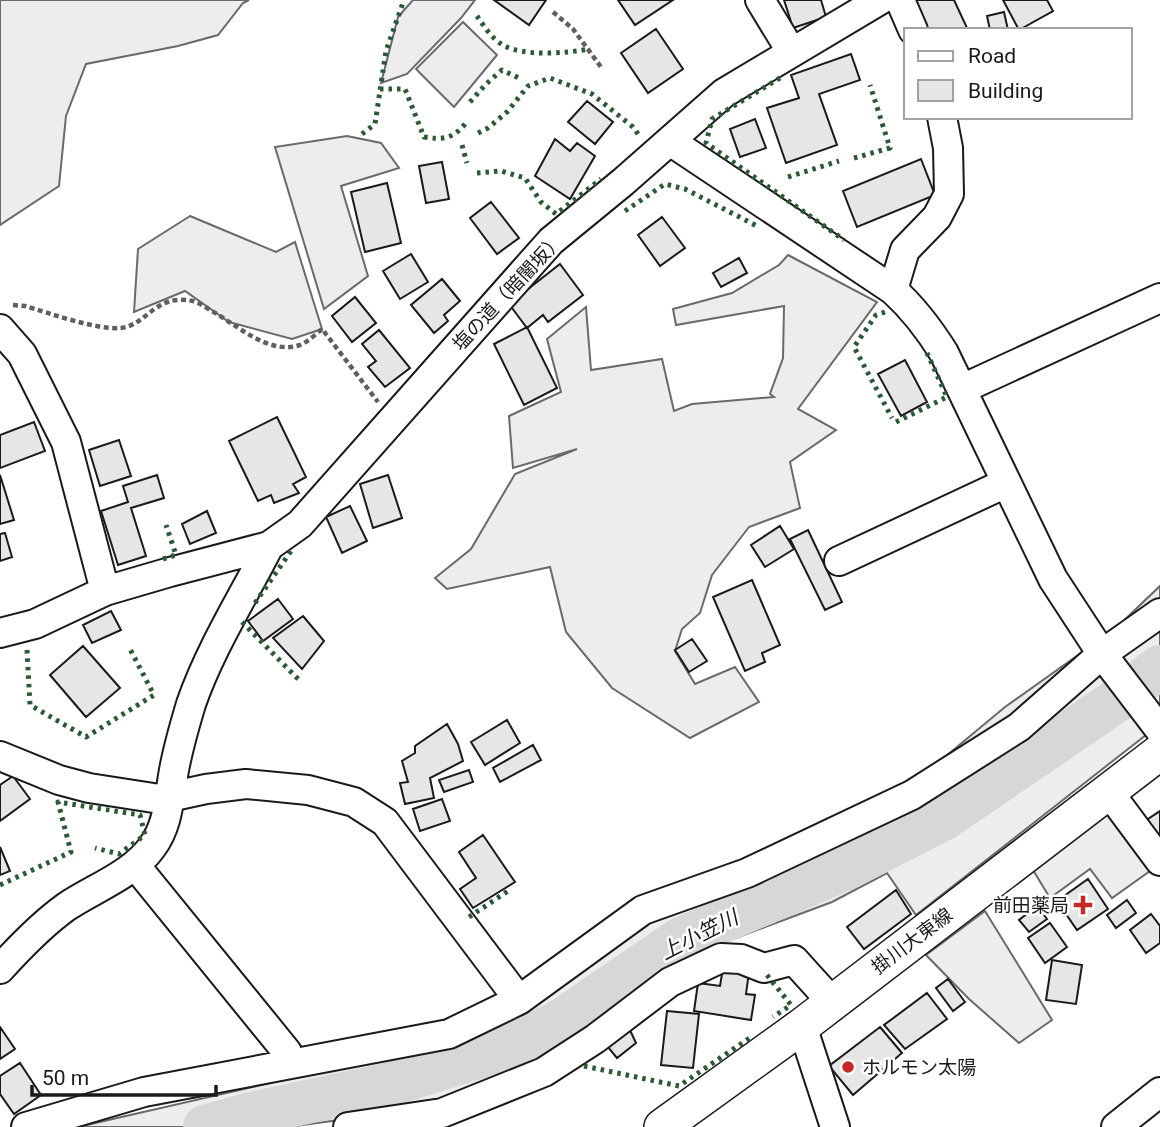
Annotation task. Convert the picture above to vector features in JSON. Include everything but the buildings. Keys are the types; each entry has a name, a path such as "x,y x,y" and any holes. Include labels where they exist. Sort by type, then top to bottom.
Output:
{"main road":[{"name":"掛川大東線","path":"662,1127 802,1026 1160,752"}],"street":[{"path":"760,0 790,51"},
{"name":"塩の道（暗闇坂）","path":"270,546 300,524 551,242 724,93 790,51 880,0"},
{"path":"900,0 912,28"},
{"path":"893,290 905,250 937,217 949,194 948,148 942,119"},
{"path":"670,141 893,290 929,328 962,389 1053,579 1105,658 1153,720"},
{"path":"962,389 1160,298"},
{"path":"2,317 66,442 105,592"},
{"path":"839,561 1006,483"},
{"path":"0,633 35,624 105,592 270,546"},
{"path":"0,969 42,925 66,907 135,865 152,848 161,832 184,728 202,676 270,546"},
{"path":"26,1127 60,1123 144,1092 449,1034 519,1000 643,911 747,873 912,795 1018,727 1160,613"},
{"path":"0,756 89,788 160,799 246,784 309,790 354,802 385,822 519,1000"},
{"path":"1108,791 1160,861"},
{"path":"135,865 287,1052 289,1064"},
{"path":"348,1127 442,1113 544,1072 595,1039 670,982 721,958 741,959 764,968 794,960 832,1002"},
{"path":"802,1026 835,1127"},
{"path":"1116,1127 1160,1092"}],"path":[{"path":"553,12 573,29 601,67"},
{"path":"2,317 25,306 99,326 119,328 134,324 157,305 180,300 196,302 260,340 279,347 301,345 323,329 391,419"}],"shaded area":[{"path":"0,0 249,0 243,3 218,35 178,46 86,64 66,116 59,186 0,225"},
{"path":"413,0 475,0 407,74 381,83 398,17"},
{"path":"463,22 497,55 454,107 416,69"},
{"path":"347,136 381,143 399,168 341,186 368,276 324,309 275,147"},
{"path":"190,216 276,252 295,242 322,329 292,339 229,322 185,291 134,312 138,249"},
{"path":"788,255 877,302 798,409 836,430 790,462 800,508 749,527 712,575 700,613 682,629 675,651 695,684 735,667 759,702 690,738 612,688 566,632 550,567 447,589 435,578 471,549 515,474 577,449 513,468 509,416 561,392 547,339 586,307 591,370 662,359 674,411 692,404 774,397 770,394 783,358 784,306 676,325 673,309 732,293 779,265"},
{"path":"1160,586 1160,724 916,915 887,873 832,902 701,951 500,1092 398,1112 288,1127 78,1127 283,1080 449,1034 637,927 928,771 1005,707 1116,628"},
{"path":"1112,810 1150,871 1112,898 1090,869 1050,898 1033,870"},
{"path":"985,911 1052,1020 1019,1043 969,999 926,955"}],"waterway":[{"name":"上小笠川","path":"205,1127 251,1114 391,1084 498,1051 558,1023 681,939 851,866 943,819 1113,703 1160,667"}],"hedge":[{"path":"362,134 375,124 386,51 404,0"},
{"path":"477,16 495,39 512,49 545,53 590,49"},
{"path":"470,102 502,70 519,78"},
{"path":"478,133 507,112 528,86 550,78 592,94 633,127 641,138"},
{"path":"780,78 712,119 706,143 844,240"},
{"path":"854,158 890,148 870,85"},
{"path":"380,89 405,89 424,137 447,137 465,124"},
{"path":"462,145 467,163"},
{"path":"788,177 839,161"},
{"path":"477,173 501,171 525,178 541,202 556,214 601,179"},
{"path":"625,211 665,184 685,189 757,226"},
{"path":"885,312 876,315 854,347 892,418"},
{"path":"896,422 947,397 927,353"},
{"path":"163,559 176,555 166,525"},
{"path":"255,603 291,551"},
{"path":"242,622 300,681"},
{"path":"27,650 30,705 86,737 154,695 130,649"},
{"path":"0,885 71,852 58,802 140,815 145,835 119,854 95,848"},
{"path":"469,917 511,889"},
{"path":"767,975 791,1005 773,1017"},
{"path":"584,1066 679,1086 751,1037"}],"place":[{"name":"前田薬局","path":"1083,905"},
{"name":"ホルモン太陽","path":"848,1067"}]}
